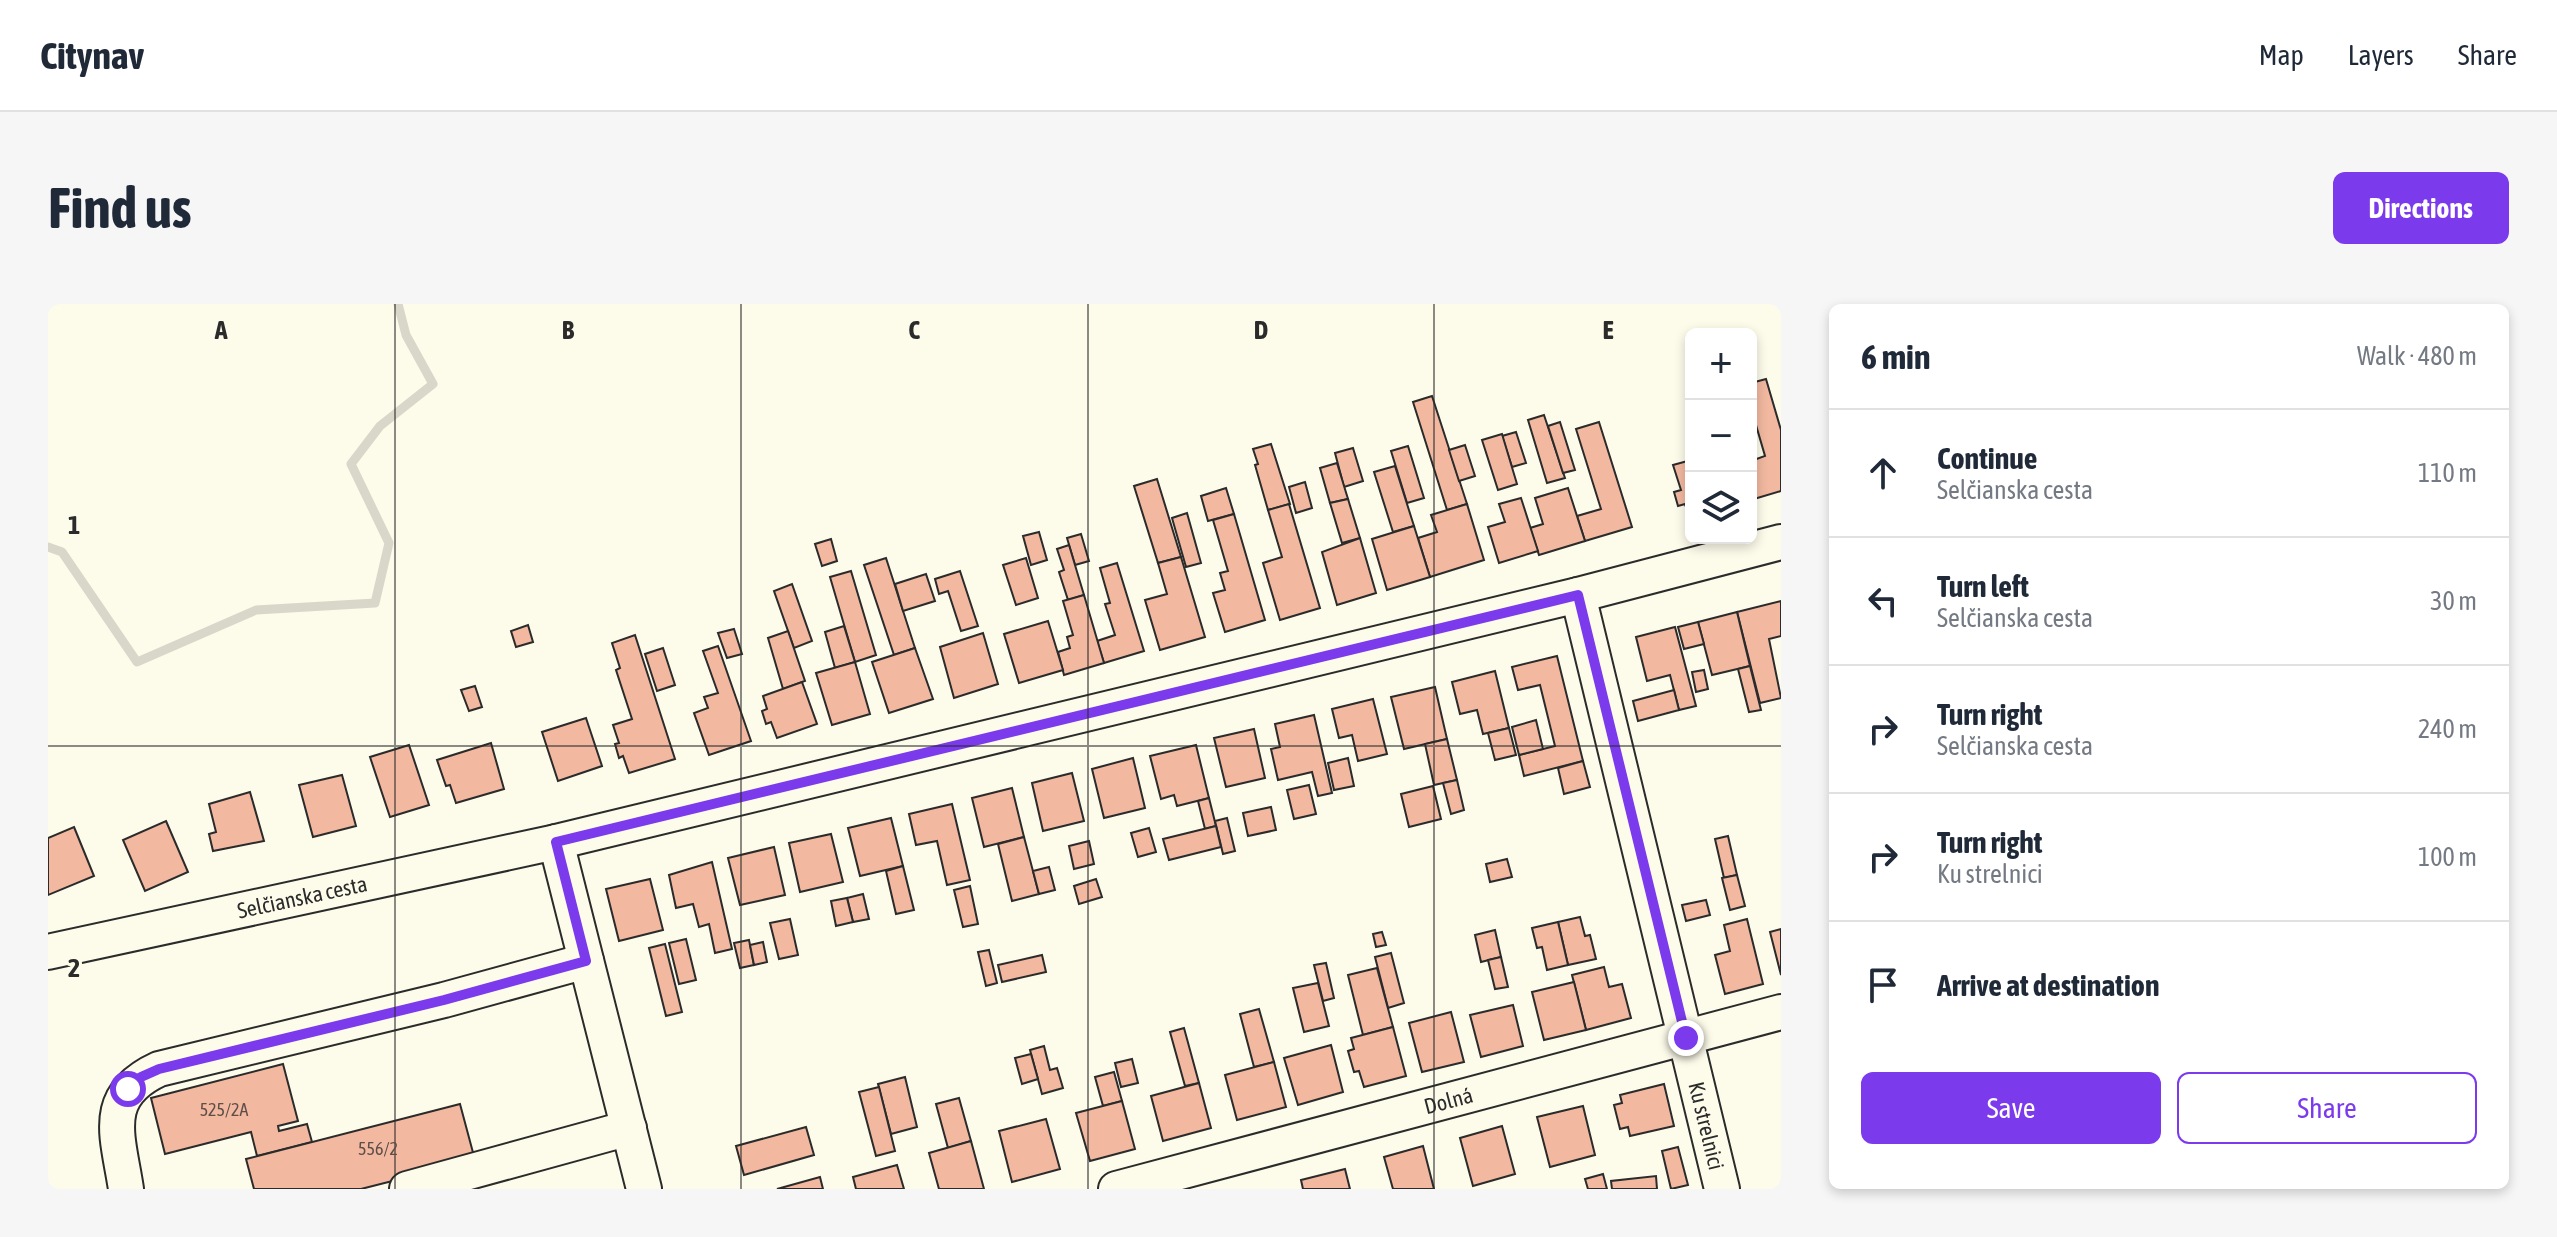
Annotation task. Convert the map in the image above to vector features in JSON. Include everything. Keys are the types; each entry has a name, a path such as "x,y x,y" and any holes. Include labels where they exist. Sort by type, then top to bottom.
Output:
{"street":[{"name":"Selčianska cesta","path":"48,952 556,842 1578,595 1781,542"},
{"name":"Ku strelnici","path":"1578,595 1722,1189"},
{"path":"556,842 644,1189"},
{"path":"126,1189 117,1128 118,1106 128,1089 141,1077 159,1069 444,1000 586,961"},
{"name":"Dolná","path":"1116,1189 1781,1012"},
{"path":"407,1189 629,1128"}],"building":[{"path":"1766,379 1781,430 1781,491 1757,498 1757,459 1765,456 1757,429 1757,381"},
{"path":"1432,396 1467,504 1447,510 1413,402"},
{"path":"1544,415 1565,478 1547,483 1528,420"},
{"path":"1560,422 1575,470 1563,473 1548,426"},
{"path":"1599,422 1632,527 1585,541 1577,516 1601,509 1576,429"},
{"path":"1516,432 1526,463 1512,467 1502,436"},
{"path":"1502,434 1517,484 1498,490 1482,440"},
{"path":"1271,444 1290,504 1268,510 1253,449"},
{"path":"1465,445 1475,476 1459,481 1449,450"},
{"path":"1408,446 1424,498 1407,503 1391,451"},
{"path":"1353,448 1363,481 1344,487 1335,453"},
{"path":"1685,462 1685,504 1678,506 1674,492 1681,490 1673,465"},
{"path":"1337,463 1348,499 1330,503 1320,468"},
{"path":"1395,466 1414,526 1393,532 1374,472"},
{"path":"1157,479 1181,557 1158,563 1134,486"},
{"path":"1305,482 1312,508 1296,513 1289,487"},
{"path":"1226,488 1234,514 1208,521 1201,496"},
{"path":"1568,488 1585,541 1539,555 1530,528 1543,524 1535,498"},
{"path":"1521,498 1538,551 1499,563 1488,527 1505,522 1499,504"},
{"path":"1348,499 1360,538 1342,543 1330,503"},
{"path":"1289,504 1320,608 1280,620 1263,563 1282,557 1268,510"},
{"path":"1467,504 1484,560 1430,577 1418,538 1437,532 1431,515"},
{"path":"1187,513 1201,563 1186,567 1172,518"},
{"path":"1234,514 1265,620 1225,632 1213,593 1225,590 1220,573 1228,571 1213,520"},
{"path":"1414,526 1430,577 1387,590 1372,539"},
{"path":"1039,532 1047,560 1031,565 1023,536"},
{"path":"1081,534 1089,561 1075,565 1067,538"},
{"path":"1360,538 1376,593 1337,605 1322,552"},
{"path":"831,539 837,561 822,566 815,544"},
{"path":"1069,545 1084,595 1068,600 1059,572 1064,570 1057,549"},
{"path":"1181,557 1205,637 1160,650 1145,600 1167,594 1158,563"},
{"path":"886,558 915,648 894,655 864,565"},
{"path":"1026,558 1038,598 1016,605 1003,565"},
{"path":"1117,563 1144,651 1104,663 1097,641 1115,635 1105,604 1110,603 1100,568"},
{"path":"851,571 876,655 855,662 830,577"},
{"path":"960,571 978,626 961,631 948,591 939,594 935,579"},
{"path":"926,574 935,601 903,611 895,584"},
{"path":"792,584 812,641 794,648 774,591"},
{"path":"1084,595 1104,663 1064,675 1058,652 1070,648 1067,637 1073,635 1063,601"},
{"path":"1781,601 1781,636 1769,639 1781,698 1760,703 1737,612"},
{"path":"1737,612 1750,666 1712,675 1698,622"},
{"path":"1048,621 1063,670 1019,683 1004,634"},
{"path":"1698,622 1704,644 1684,649 1678,627"},
{"path":"528,625 533,642 516,647 511,631"},
{"path":"844,626 855,662 835,668 825,632"},
{"path":"1675,627 1696,706 1679,710 1670,675 1647,681 1636,637"},
{"path":"734,629 742,654 727,658 718,633"},
{"path":"788,631 805,681 783,689 768,638"},
{"path":"983,633 998,684 954,698 940,647"},
{"path":"635,635 675,759 629,773 623,756 619,758 615,744 619,743 613,725 632,719 616,670 620,668 612,643"},
{"path":"718,646 751,741 709,755 694,713 708,708 704,697 718,693 703,651"},
{"path":"663,648 675,685 657,691 645,654"},
{"path":"915,648 933,699 889,713 872,662"},
{"path":"1557,656 1583,761 1524,776 1519,755 1555,746 1540,685 1518,690 1512,667"},
{"path":"855,662 870,714 832,725 816,673"},
{"path":"1750,666 1761,710 1749,712 1738,669"},
{"path":"1704,670 1708,689 1696,692 1692,672"},
{"path":"1495,671 1509,728 1483,734 1477,710 1460,714 1452,682"},
{"path":"802,682 817,724 777,738 771,722 766,724 762,711 767,709 763,696"},
{"path":"475,686 482,707 469,711 461,690"},
{"path":"1435,687 1447,739 1404,749 1391,697"},
{"path":"1674,690 1679,710 1638,721 1633,701"},
{"path":"1373,699 1387,754 1358,761 1352,735 1339,738 1332,709"},
{"path":"1314,715 1332,793 1318,796 1312,772 1278,780 1271,749 1280,747 1275,724"},
{"path":"586,718 602,766 558,781 542,732"},
{"path":"1536,720 1543,749 1519,755 1512,727"},
{"path":"1509,728 1516,755 1495,760 1488,733"},
{"path":"1254,729 1265,778 1226,787 1214,738"},
{"path":"1447,739 1457,780 1434,785 1425,744"},
{"path":"491,743 504,789 456,803 437,760"},
{"path":"409,745 429,805 390,817 370,757"},
{"path":"1196,745 1209,798 1177,806 1174,795 1161,799 1150,756"},
{"path":"1133,758 1145,808 1104,818 1092,769"},
{"path":"1348,758 1354,786 1334,790 1328,763"},
{"path":"1583,761 1590,787 1564,794 1558,768"},
{"path":"1072,773 1084,821 1043,831 1032,783"},
{"path":"342,775 356,826 313,837 299,785"},
{"path":"1457,780 1464,810 1451,814 1443,783"},
{"path":"1309,785 1316,814 1294,819 1287,790"},
{"path":"1433,786 1441,819 1409,827 1401,794"},
{"path":"1012,788 1024,837 984,847 972,798"},
{"path":"250,792 264,841 213,851 209,834 216,832 209,804"},
{"path":"1209,798 1216,826 1205,829 1198,801"},
{"path":"952,804 970,880 947,885 937,841 916,845 909,814"},
{"path":"1271,807 1276,830 1248,836 1243,813"},
{"path":"891,818 903,866 860,876 848,828"},
{"path":"1227,818 1235,851 1223,854 1215,821"},
{"path":"166,821 188,872 145,891 123,840"},
{"path":"1216,826 1221,847 1169,860 1163,839"},
{"path":"74,827 94,876 48,895 48,838"},
{"path":"1149,828 1156,852 1138,857 1131,833"},
{"path":"831,834 843,882 800,892 789,843"},
{"path":"1728,836 1737,875 1724,878 1715,839"},
{"path":"1024,837 1039,894 1012,901 998,844"},
{"path":"1089,841 1094,864 1074,869 1069,846"},
{"path":"774,847 785,895 740,905 728,858"},
{"path":"1507,859 1512,877 1490,882 1486,864"},
{"path":"712,862 732,949 715,953 709,924 699,927 693,904 676,908 669,875"},
{"path":"903,866 914,910 896,914 886,871"},
{"path":"1049,867 1055,890 1039,894 1033,871"},
{"path":"1737,875 1745,906 1730,910 1722,878"},
{"path":"650,879 663,930 619,941 606,889"},
{"path":"1096,879 1102,897 1079,904 1074,886"},
{"path":"970,886 978,924 963,927 954,890"},
{"path":"863,894 869,919 853,922 847,898"},
{"path":"847,898 853,922 836,926 831,901"},
{"path":"1706,900 1710,915 1686,921 1682,905"},
{"path":"1580,917 1585,936 1590,935 1596,959 1568,965 1558,922"},
{"path":"790,919 798,955 779,959 770,923"},
{"path":"1747,919 1763,984 1725,994 1715,955 1730,951 1724,925"},
{"path":"1558,922 1568,965 1547,970 1542,947 1537,948 1532,928"},
{"path":"1781,929 1781,975 1770,932"},
{"path":"1495,930 1501,957 1481,962 1475,935"},
{"path":"1382,932 1386,945 1376,947 1373,934"},
{"path":"686,939 696,980 679,984 669,943"},
{"path":"749,940 754,965 740,968 734,943"},
{"path":"763,942 767,962 754,965 750,945"},
{"path":"665,944 682,1012 666,1016 649,948"},
{"path":"989,950 997,983 986,986 978,952"},
{"path":"1391,953 1404,1003 1388,1008 1375,957"},
{"path":"1042,955 1046,972 1002,982 998,965"},
{"path":"1501,957 1508,987 1495,989 1488,960"},
{"path":"1326,963 1334,998 1323,1001 1314,965"},
{"path":"1604,967 1609,987 1622,984 1631,1018 1586,1030 1572,975"},
{"path":"1377,968 1393,1027 1363,1035 1348,975"},
{"path":"1574,982 1586,1030 1544,1040 1532,992"},
{"path":"1318,983 1329,1026 1304,1032 1293,988"},
{"path":"1513,1005 1523,1046 1481,1057 1470,1015"},
{"path":"1259,1009 1274,1062 1254,1067 1240,1014"},
{"path":"1451,1012 1464,1062 1422,1072 1409,1023"},
{"path":"1393,1027 1406,1076 1364,1087 1359,1071 1354,1072 1348,1051 1354,1049 1351,1038"},
{"path":"1184,1028 1199,1083 1185,1086 1170,1032"},
{"path":"1331,1045 1343,1092 1298,1105 1284,1058"},
{"path":"1044,1046 1050,1070 1057,1068 1063,1088 1042,1094 1030,1050"},
{"path":"1031,1054 1038,1079 1022,1084 1015,1058"},
{"path":"1132,1059 1138,1083 1121,1087 1115,1063"},
{"path":"1274,1062 1286,1107 1237,1120 1225,1075"},
{"path":"283,1064 298,1121 278,1126 279,1131 307,1124 312,1142 257,1156 251,1132 165,1154 151,1098"},
{"path":"1114,1072 1122,1101 1103,1106 1095,1077"},
{"path":"905,1077 917,1127 891,1134 878,1084"},
{"path":"1199,1083 1211,1128 1163,1141 1151,1096"},
{"path":"1664,1084 1674,1126 1630,1136 1628,1127 1620,1129 1614,1105 1622,1103 1620,1095"},
{"path":"879,1087 895,1151 876,1156 859,1092"},
{"path":"959,1098 971,1141 948,1148 936,1104"},
{"path":"1122,1101 1135,1149 1090,1161 1076,1113"},
{"path":"460,1104 475,1160 361,1189 254,1189 246,1159"},
{"path":"1583,1106 1595,1155 1550,1167 1537,1117"},
{"path":"1046,1119 1060,1169 1012,1182 999,1131"},
{"path":"1502,1126 1515,1174 1473,1186 1460,1138"},
{"path":"806,1127 814,1155 744,1175 736,1146"},
{"path":"971,1141 984,1189 939,1189 929,1153"},
{"path":"1423,1146 1434,1189 1393,1189 1384,1157"},
{"path":"1678,1147 1688,1185 1671,1189 1662,1151"},
{"path":"897,1165 904,1189 856,1189 853,1177"},
{"path":"1345,1169 1350,1189 1303,1189 1301,1180"},
{"path":"1603,1174 1607,1189 1588,1189 1585,1179"},
{"path":"1656,1176 1657,1189 1612,1189 1611,1181"},
{"path":"820,1177 823,1189 777,1189"}],"waterway":[{"path":"48,547 62,552 137,662 256,610 375,603 389,543 351,464 380,426 433,384 406,335 398,304"}],"route":[{"path":"128,1089 141,1077 159,1069 444,1000 586,961 556,842 1578,595 1686,1038"}]}
